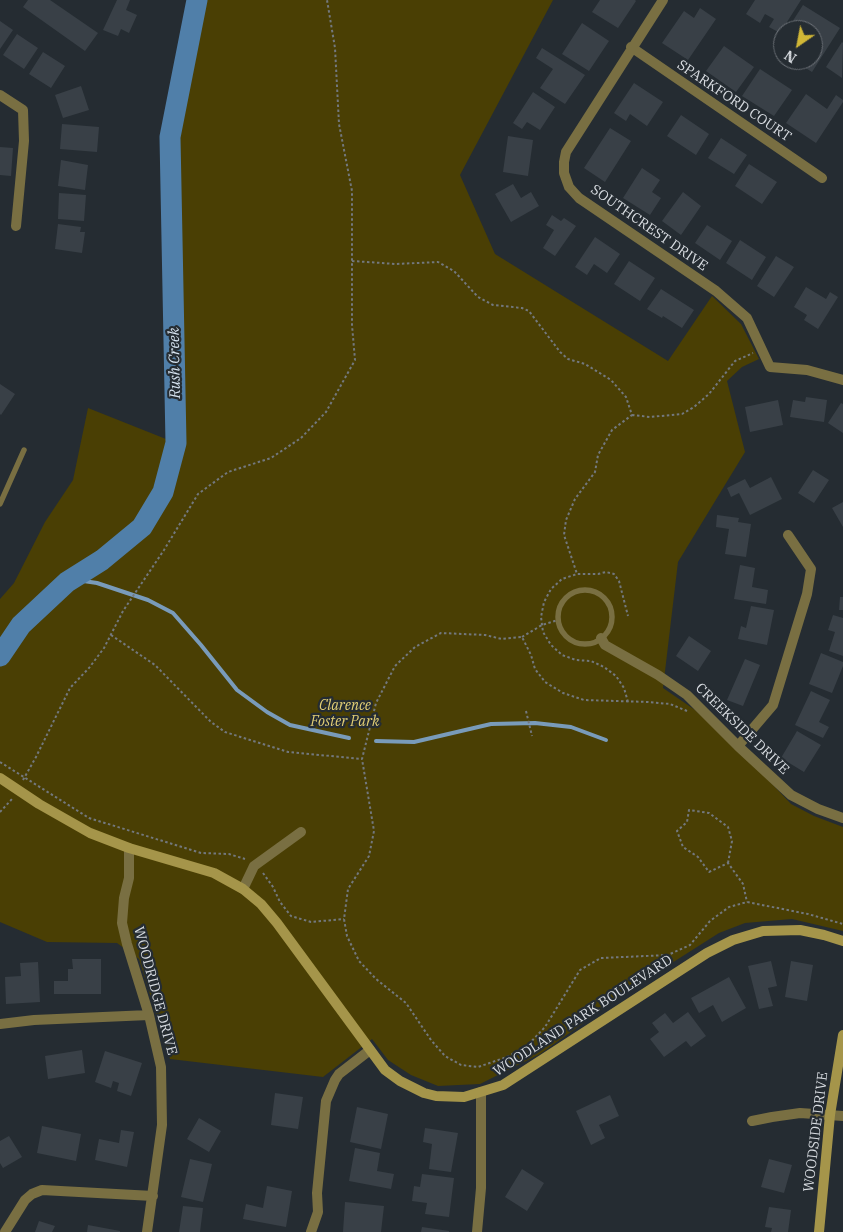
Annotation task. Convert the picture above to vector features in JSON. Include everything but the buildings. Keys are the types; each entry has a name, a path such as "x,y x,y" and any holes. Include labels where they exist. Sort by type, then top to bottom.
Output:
{"street":[{"name":"SOUTHCREST DRIVE","path":"663,0 566,152 564,173 569,187 579,198 716,291 747,318 770,367 807,370 843,380"},
{"name":"SPARKFORD COURT","path":"631,48 822,178"},
{"path":"0,95 23,110 24,141 16,226"},
{"path":"738,746 773,705 807,594 811,569 788,535"},
{"name":"CREEKSIDE DRIVE","path":"601,638 605,645 658,675 687,695 791,795 818,809 843,818"},
{"name":"WOODLAND PARK BOULEVARD","path":"3,780 39,804 90,833 129,848 214,873 243,889 261,904 277,923 385,1070 400,1082 424,1093 436,1096 464,1096 503,1085 707,952 733,940 763,931 800,930 843,941"},
{"path":"243,889 254,866 301,832"},
{"name":"WOODRIDGE DRIVE","path":"129,848 128,878 122,923 149,1015 161,1067 162,1125 147,1232"},
{"path":"0,1024 34,1020 149,1015"},
{"name":"WOODSIDE DRIVE","path":"819,1232 830,1115 843,1035"},
{"path":"311,1232 318,1212 317,1193 326,1101 339,1074 370,1050"},
{"path":"477,1232 481,1188 481,1092"},
{"path":"752,1121 772,1116 800,1113 843,1116"},
{"path":"5,1232 25,1200 32,1194 42,1190 153,1196"}],"lane":[{"path":"0,504 24,450"},
{"path":"579,591 594,592 605,600 611,613 610,627 601,638 588,644 574,641 563,632 558,620 560,608 567,597 579,591"}],"path":[{"path":"0,762 24,777 70,688 89,668 104,648 123,610 198,494 228,472 271,458 301,438 326,412 355,360 352,325 352,191 339,124 334,48 327,0"},
{"path":"352,261 396,264 438,262 454,271 478,297 493,305 522,308 529,311 560,352 568,359 585,364 610,380 626,397 632,415"},
{"path":"577,574 564,535 566,520 575,499 595,472 598,455 612,430 632,415 650,417 682,414 694,407 709,394 735,361 755,352"},
{"path":"628,616 619,581 614,574 606,572 577,574 562,580 551,589 544,602 541,617 543,632 551,645 562,655 576,660 591,661 604,667 616,676 624,688 628,702"},
{"path":"558,620 542,625 522,637 502,638 485,635 441,633 415,647 395,666 376,703 362,759 374,832 369,856 348,889 344,920 347,936 359,961 376,979 406,1003 431,1040 445,1056 461,1066 478,1067 507,1057 528,1045 545,1027 580,970 601,958 668,955 690,945 710,921 730,906 747,902 808,914 843,924"},
{"path":"111,635 155,665 211,722 225,732 288,752 362,759"},
{"path":"522,637 531,655 535,669 545,682 563,693 584,700 670,704 692,713"},
{"path":"526,711 532,736"},
{"path":"728,863 709,872 698,857 683,847 677,831 687,822 690,810 709,813 728,827 732,841 728,863 743,884 747,902"}],"green space":[{"name":"Clarence Foster Park","path":"197,0 553,0 460,175 495,254 668,361 712,296 741,324 759,359 742,367 727,381 745,452 678,562 663,688 695,710 740,750 791,804 814,816 843,827 843,931 792,919 745,923 719,933 631,989 540,1054 480,1084 438,1086 411,1075 388,1060 372,1039 323,1077 170,1059 139,959 117,943 47,942 0,922 0,599 14,583 45,522 73,480 88,408 176,443 170,137"}],"waterway":[{"name":"Rush Creek","path":"0,656 21,625 67,582 102,560 142,527 163,492 176,443 170,137 197,0"},
{"path":"70,579 97,583 148,600 173,613 237,690 267,712 290,725 349,738"},
{"path":"376,741 414,742 491,724 535,723 571,727 606,740"}]}
